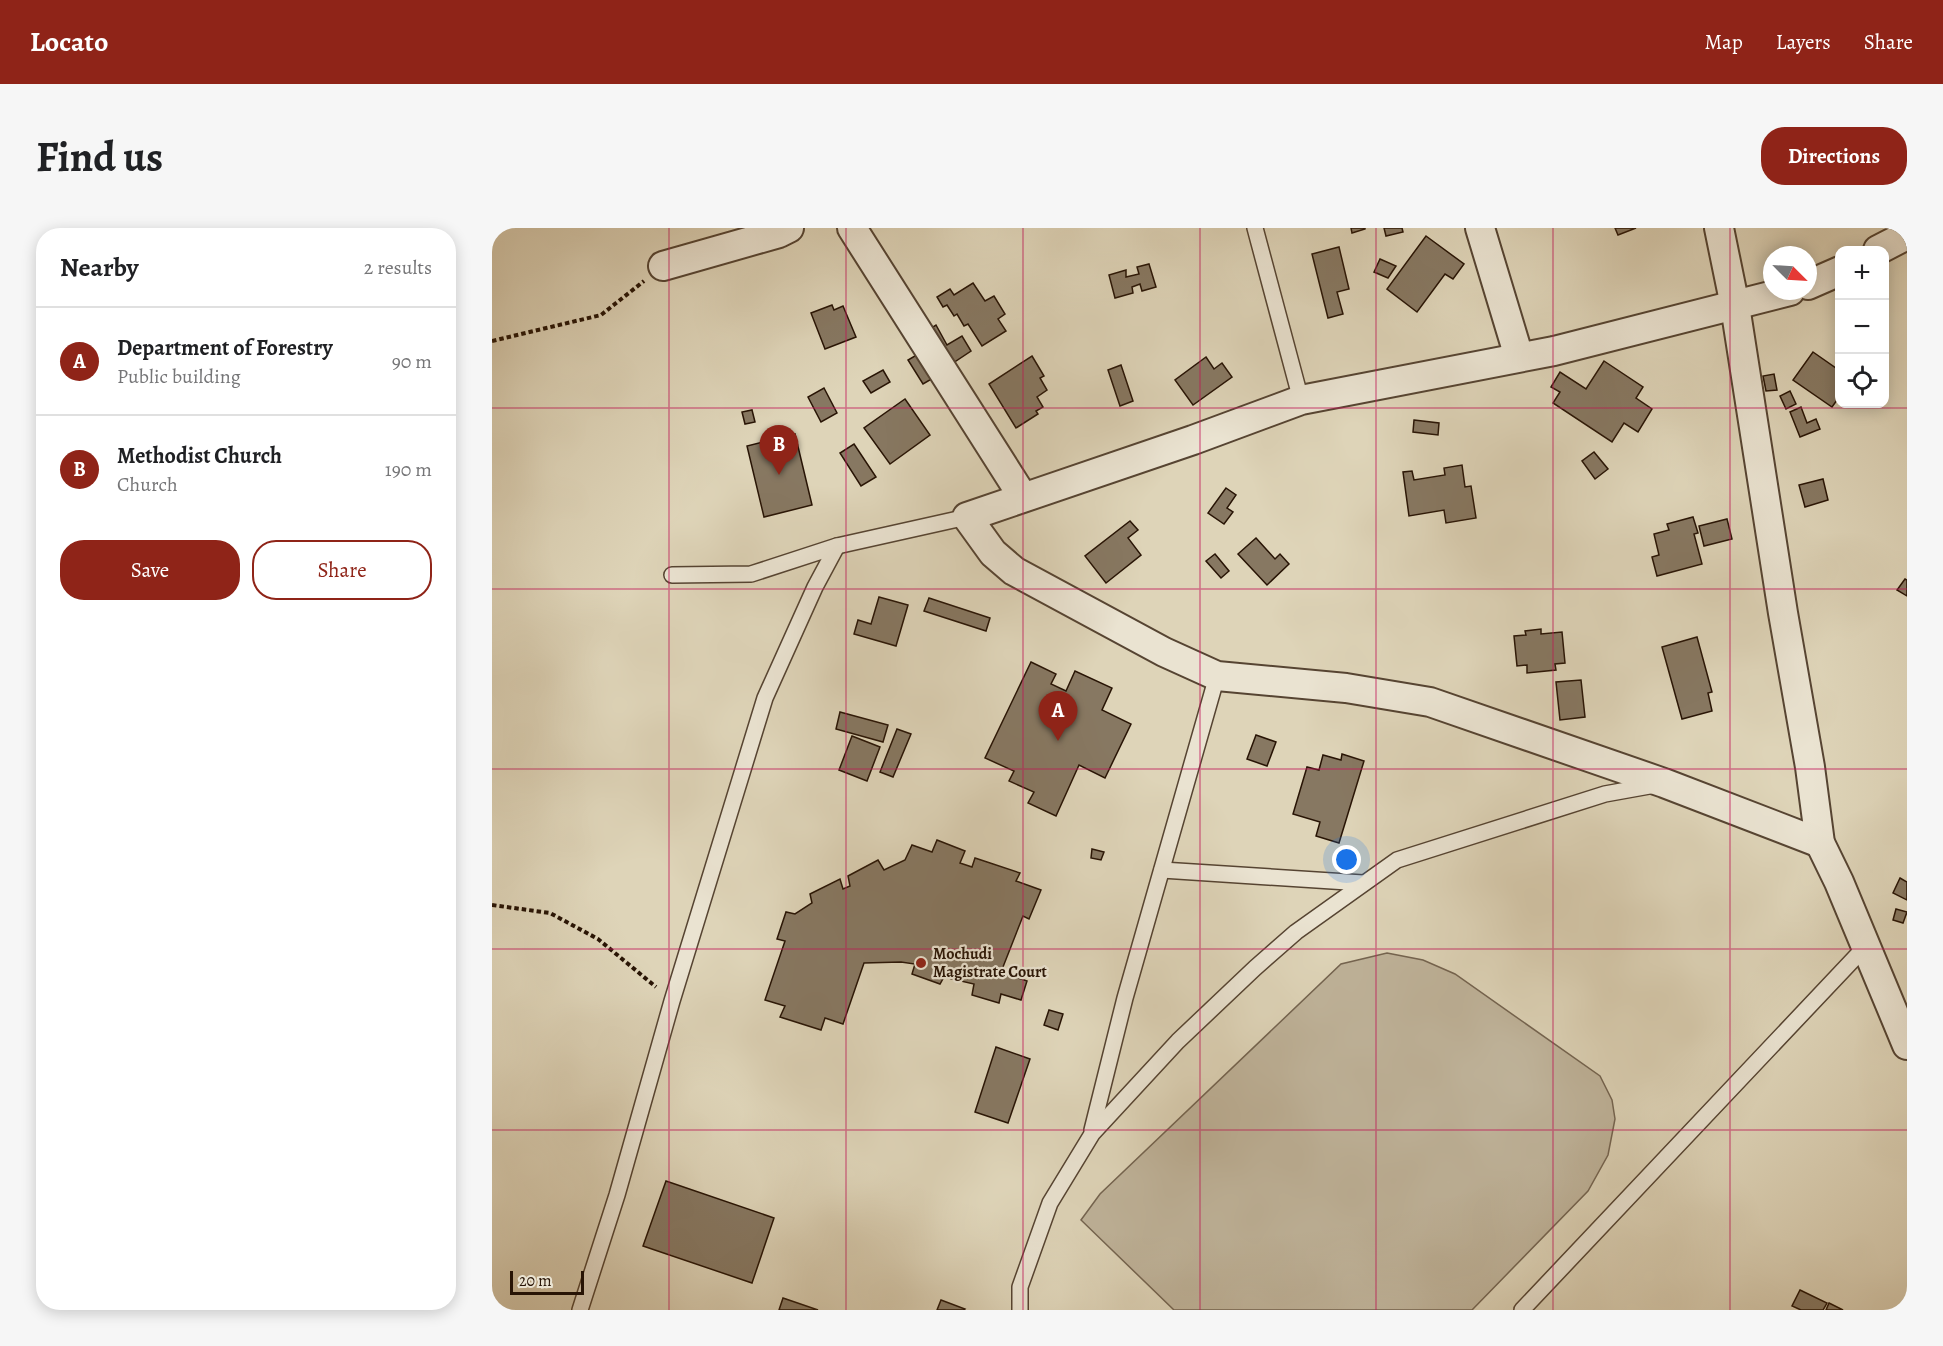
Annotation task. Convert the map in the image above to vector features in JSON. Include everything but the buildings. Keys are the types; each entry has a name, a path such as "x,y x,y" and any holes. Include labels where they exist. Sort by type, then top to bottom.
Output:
{"street":[{"path":"663,266 769,236 789,228"},
{"path":"852,228 1023,497"},
{"path":"1480,228 1519,357"},
{"path":"1719,228 1735,306 1783,613 1810,767 1820,843 1839,882 1907,1045"},
{"path":"1886,246 1907,235"},
{"path":"1817,281 1835,273"},
{"path":"1763,298 1554,351 1301,400 1193,440 967,517 993,553 1014,571 1164,652 1217,676 1346,688 1430,702 1664,783 1820,843"}],"lane":[{"path":"1255,228 1301,400"},
{"path":"672,575 751,574 837,546 967,517"},
{"path":"580,1310 617,1195 672,1001 765,698 815,587 837,546"},
{"path":"1092,1134 1125,998 1217,676"},
{"path":"1020,1310 1020,1287 1050,1203 1092,1134 1178,1041 1296,932 1397,860 1605,794 1664,783"},
{"path":"1162,870 1363,883"},
{"path":"1522,1310 1866,946"}],"path":[{"path":"492,341 601,315 663,266"},
{"path":"492,905 550,913 598,939 672,1001"}],"shaded area":[{"path":"1387,953 1423,960 1455,974 1600,1076 1612,1100 1615,1119 1608,1155 1588,1191 1472,1310 1174,1310 1081,1220 1100,1194 1341,964"}],"place":[{"name":"Methodist Church","path":"779,475"},
{"name":"Department of Forestry","path":"1058,741"},
{"name":"Mochudi Magistrate Court","path":"921,963"}]}
